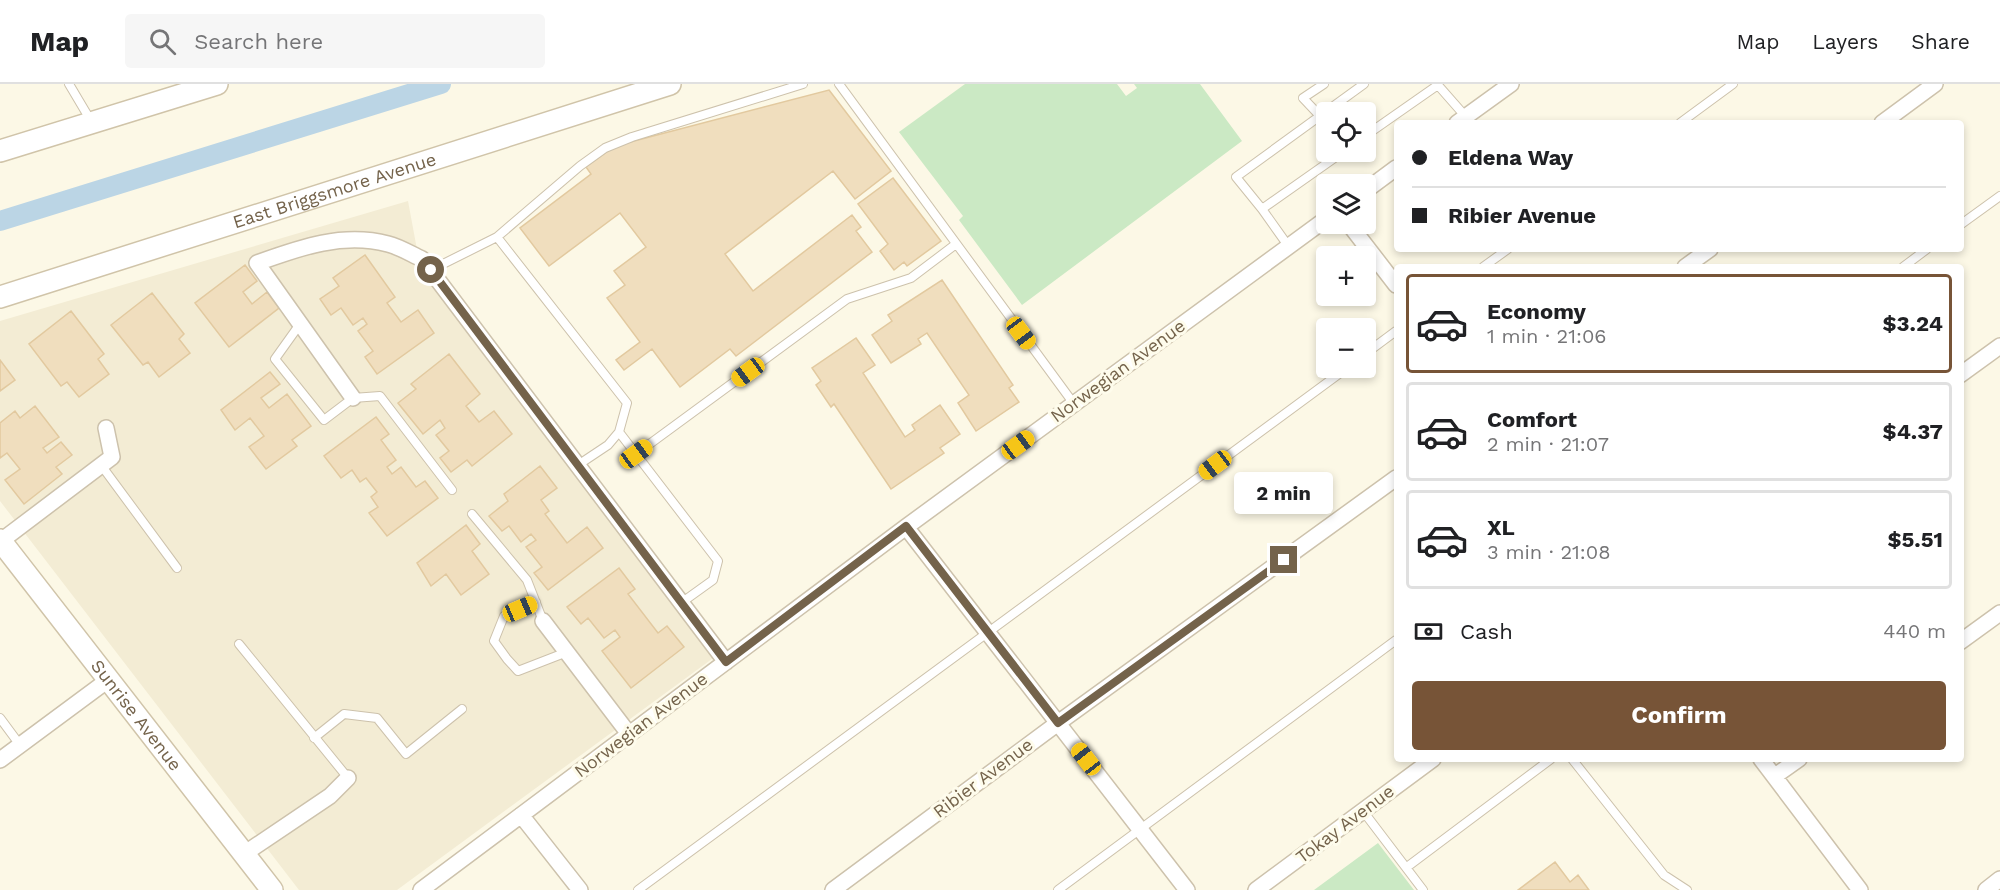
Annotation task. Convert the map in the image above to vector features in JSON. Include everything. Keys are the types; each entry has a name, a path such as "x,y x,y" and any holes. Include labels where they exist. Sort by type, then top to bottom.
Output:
{"main road":[{"name":"East Briggsmore Avenue","path":"0,297 670,84"},
{"path":"0,151 211,85"},
{"path":"0,166 55,147 92,123"},
{"name":"Sunrise Avenue","path":"0,540 272,890"}],"street":[{"path":"1462,120 1510,84"},
{"path":"1886,120 1935,84"},
{"path":"1376,183 1394,169"},
{"name":"Norwegian Avenue","path":"425,889 906,526 1316,227"},
{"path":"1357,234 1394,282"},
{"path":"353,398 257,263 328,241 358,240 390,244 422,258 726,662"},
{"path":"1689,264 1706,252"},
{"path":"1964,372 2000,346"},
{"path":"0,540 112,457 106,429"},
{"name":"Ribier Avenue","path":"833,890 1058,723 1394,479"},
{"path":"906,526 1187,890"},
{"path":"1964,639 2000,613"},
{"path":"543,621 629,734"},
{"path":"0,760 108,680"},
{"name":"Tokay Avenue","path":"1256,890 1429,762"},
{"path":"1763,762 1860,890"},
{"path":"1775,776 1795,762"},
{"path":"244,854 330,796 348,778"},
{"path":"521,815 580,890"},
{"path":"1986,890 2000,879"}],"lane":[{"path":"69,84 92,123"},
{"path":"431,270 497,237 580,166 605,148 632,137 803,84"},
{"path":"839,84 1074,404"},
{"path":"1316,113 1303,98 1324,84"},
{"path":"1376,128 1438,84 1462,120"},
{"path":"1684,120 1733,84"},
{"path":"1338,102 1359,85"},
{"path":"1289,247 1262,208 1236,177 1316,120"},
{"path":"1262,208 1329,162"},
{"path":"1964,222 2000,196"},
{"path":"497,237 627,403 619,432 608,445 578,465"},
{"path":"636,454 847,299 911,278 956,244"},
{"path":"1487,264 1504,252"},
{"path":"1907,264 1923,252"},
{"path":"300,324 275,359 324,420 353,398 380,396 453,490"},
{"path":"1376,345 1394,332"},
{"path":"638,890 1333,378"},
{"path":"619,432 718,561 713,579 681,603"},
{"path":"101,465 177,568"},
{"path":"472,514 527,580 543,621"},
{"path":"536,602 504,616 494,642 518,671 567,652"},
{"path":"1058,890 1394,641"},
{"path":"239,644 348,778"},
{"path":"314,738 344,714 377,718 406,754 462,709"},
{"path":"0,718 20,745"},
{"path":"1407,867 1547,762"},
{"path":"1574,762 1664,875 1687,890"},
{"path":"1363,811 1423,890"}],"shaded area":[{"path":"408,201 421,271 716,656 397,890 299,890 0,501 0,321"}],"green space":[{"path":"965,84 1117,84 1126,96 1137,88 1134,84 1200,84 1242,141 1022,305 959,220 963,216 899,132"},
{"path":"1378,843 1414,890 1314,890"}],"building":[{"path":"829,90 891,171 855,199 833,171 725,254 753,291 852,215 861,227 856,231 872,252 736,356 730,349 680,387 652,349 624,370 616,360 640,342 607,298 625,285 614,271 646,247 620,213 549,266 520,228 591,174 586,167 615,146"},
{"path":"893,178 941,241 907,266 904,262 894,270 880,251 888,244 858,204"},
{"path":"365,255 395,297 387,303 401,322 418,310 434,333 377,374 365,357 373,351 358,331 367,324 363,318 353,325 341,308 331,315 320,299 339,286 333,278"},
{"path":"245,265 257,281 243,292 252,304 267,292 279,308 229,347 195,303"},
{"path":"942,280 1013,385 1009,388 1019,402 976,431 958,403 969,395 927,333 918,339 921,344 891,363 872,335 892,321 888,315"},
{"path":"152,293 184,334 179,339 190,353 159,377 148,362 143,365 111,325"},
{"path":"71,311 104,354 98,359 109,374 79,397 67,382 61,386 29,344"},
{"path":"856,338 875,365 863,373 905,437 915,430 912,425 940,405 960,434 940,448 944,453 891,489 834,404 831,407 816,385 821,381 812,368"},
{"path":"449,354 480,394 466,406 479,422 494,411 512,434 472,466 467,460 451,472 440,458 449,451 436,435 445,428 440,420 423,434 398,403 416,389 411,384"},
{"path":"0,360 15,380 0,391"},
{"path":"270,372 280,384 261,398 269,408 287,394 311,426 292,440 297,446 266,469 249,447 264,436 250,418 235,430 221,410"},
{"path":"35,406 59,437 43,448 47,453 61,442 72,455 56,467 62,474 24,504 5,480 20,469 7,453 0,458 0,423 15,411 20,418"},
{"path":"376,417 389,434 381,440 396,460 387,467 392,474 401,467 416,487 425,481 438,498 387,536 369,513 378,507 371,497 377,492 366,478 360,482 352,470 341,478 324,456"},
{"path":"540,466 557,488 541,500 549,511 545,514 567,543 587,527 603,548 548,590 534,573 542,567 526,547 536,540 531,534 521,542 509,526 502,531 489,516 508,501 504,494"},
{"path":"466,525 480,544 472,551 489,574 461,595 446,574 431,586 417,563"},
{"path":"619,568 635,589 628,594 658,633 667,626 684,647 631,688 602,651 620,637 615,630 604,638 588,618 581,624 567,607"},
{"path":"1555,862 1570,882 1578,875 1589,890 1518,890"}],"waterway":[{"path":"0,221 441,84"}],"route":[{"path":"431,270 726,662 906,526 1058,723 1284,560"}]}
